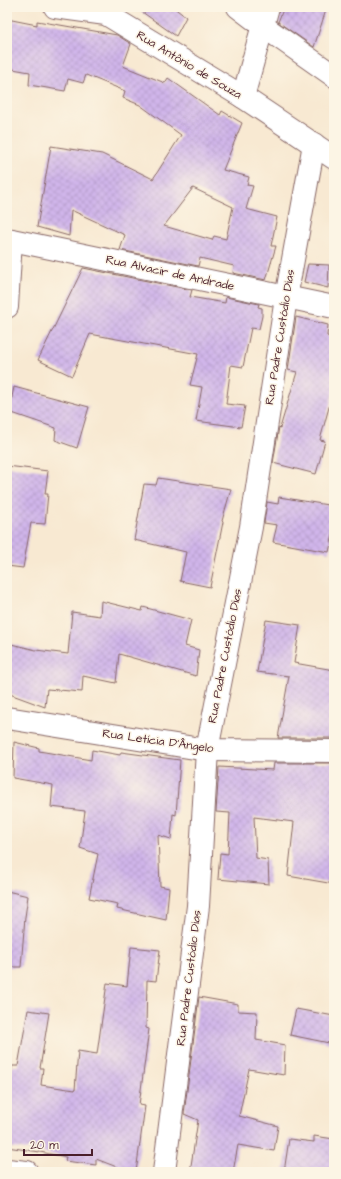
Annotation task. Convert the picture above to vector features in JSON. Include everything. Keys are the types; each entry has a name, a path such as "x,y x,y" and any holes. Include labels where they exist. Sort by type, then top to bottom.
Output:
{"street":[{"name":"Rua Antônio de Souza","path":"55,7 106,14 243,97 334,158"},
{"path":"238,7 265,17 334,76"},
{"path":"243,97 265,17"},
{"name":"Rua Padre Custódio Dias","path":"164,1172 198,906 207,750 251,527 286,298 314,144"},
{"path":"7,307 9,240"},
{"name":"Rua Alvacir de Andrade","path":"9,240 334,307"},
{"name":"Rua Letícia D'Ângelo","path":"7,718 207,750 334,751"},
{"path":"7,1170 27,1172"}],"building":[{"path":"135,7 173,7 186,17 176,36"},
{"path":"284,7 327,7 314,47 278,22"},
{"path":"7,19 37,25 37,21 117,35 131,44 123,66 165,83 168,78 220,115 222,111 242,123 223,170 249,177 247,185 253,186 246,209 277,217 271,246 276,246 266,280 233,273 234,266 200,258 198,266 120,250 125,235 71,210 69,236 37,227 51,146 102,154 153,179 181,135 140,105 123,98 125,91 86,75 83,83 68,79 65,91 29,85 30,72 7,68","holes":["193,188 233,207 226,239 214,236 212,240 164,226"]},
{"path":"308,264 329,265 328,288 304,282"},
{"path":"83,268 192,290 190,297 225,303 226,297 259,304 258,307 262,308 262,316 259,329 251,328 243,367 231,365 226,404 245,406 241,427 196,421 202,387 190,385 198,354 90,334 72,376 38,360"},
{"path":"296,317 328,325 327,336 334,338 334,389 320,440 325,441 316,474 273,463 279,427 280,428 297,372 288,370"},
{"path":"14,387 89,407 77,448 55,440 56,428 9,412"},
{"path":"7,466 48,471 45,494 48,494 45,524 31,523 23,568 7,566"},
{"path":"158,478 231,489 222,521 210,587 180,581 186,552 134,540 144,484 156,485"},
{"path":"279,497 334,506 334,530 329,552 273,542 277,525 264,523 267,502 278,504"},
{"path":"101,601 142,611 143,607 191,620 185,646 199,650 196,676 119,654 116,683 83,676 82,692 47,689 45,707 7,693 7,643 36,650 68,654 72,612 100,616"},
{"path":"266,620 300,625 294,663 334,670 334,738 278,738 289,676 257,672"},
{"path":"14,742 39,748 39,751 91,760 92,750 120,755 121,752 180,760 176,815 173,814 171,839 158,835 160,886 169,888 166,920 117,909 118,904 89,898 98,854 80,848 85,811 51,807 53,785 13,778"},
{"path":"274,763 334,763 334,884 288,876 294,822 254,817 256,858 268,860 269,884 218,879 220,853 228,854 230,813 216,812 219,767 273,770"},
{"path":"7,891 28,896 21,967 7,967"},
{"path":"131,947 160,950 156,981 147,980 146,1028 149,1029 139,1105 145,1106 136,1172 130,1172 96,1159 96,1165 65,1161 66,1157 7,1147 7,1110 12,1066 18,1066 28,1010 49,1013 40,1068 43,1068 41,1085 75,1090 78,1051 97,1054 107,983 127,986"},
{"path":"199,997 238,1004 238,1011 257,1012 256,1040 285,1045 284,1075 249,1069 239,1116 278,1126 274,1151 238,1145 233,1172 190,1172 198,1120 184,1114"},
{"path":"296,1009 334,1016 334,1044 290,1035"},
{"path":"314,1136 334,1139 332,1172 284,1172 289,1139 314,1142"}]}
